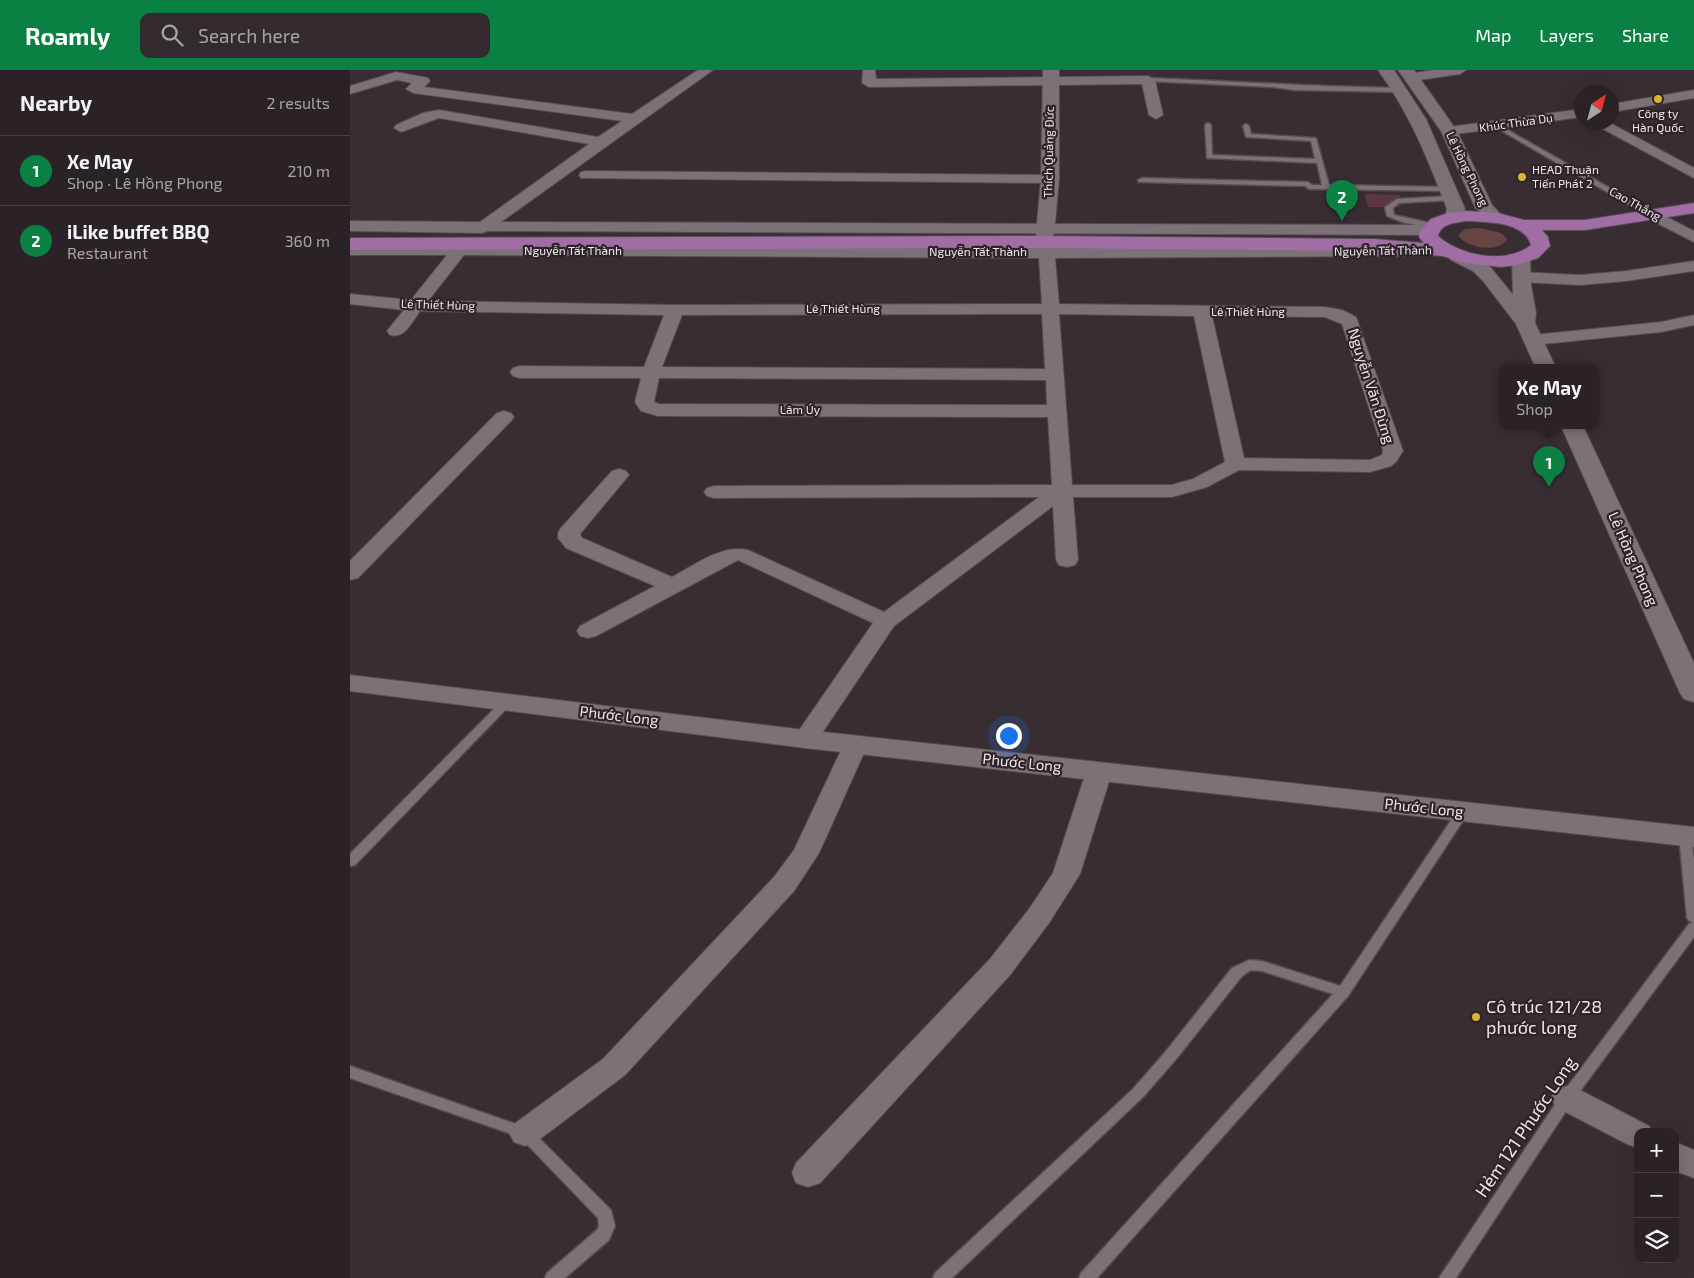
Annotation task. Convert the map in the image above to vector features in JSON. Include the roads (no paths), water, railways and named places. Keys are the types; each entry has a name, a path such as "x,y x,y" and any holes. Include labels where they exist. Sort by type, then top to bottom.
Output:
{"main road":[{"name":"Lê Hồng Phong","path":"1386,70 1424,131 1456,209 1453,218"},
{"name":"Lê Hồng Phong","path":"1409,74 1450,131 1484,208 1495,218"},
{"name":"Thích Quảng Đức","path":"1046,239 1050,179 1051,75"},
{"path":"1424,131 1450,131"},
{"path":"1522,225 1584,225 1694,208"},
{"name":"Nguyễn Tất Thành","path":"350,233 470,238 1046,239 1372,237 1430,228 1453,218 1480,216 1522,225"},
{"path":"1522,225 1541,240 1541,246 1521,267 1522,295 1529,331"},
{"path":"1541,240 1584,225"},
{"path":"1430,228 1428,237 1433,244 1480,267 1490,277 1529,331 1544,364"},
{"name":"Nguyễn Tất Thành","path":"350,244 470,238"},
{"name":"Nguyễn Tất Thành","path":"1046,239 1383,246 1451,253 1521,267"},
{"name":"Lê Hồng Phong","path":"1573,429 1694,693"},
{"name":"Phước Long","path":"350,683 805,739 1690,837"}],"street":[{"path":"396,331 470,238 600,142 707,70"},
{"path":"869,70 869,83 1051,75 1148,80 1156,115"},
{"path":"1409,74 1460,70"},
{"path":"350,90 399,76 422,81 413,88 416,90 635,119"},
{"path":"1619,107 1694,94"},
{"path":"1668,98 1694,110"},
{"path":"401,128 428,116 439,114 600,142"},
{"name":"Khúc Thừa Dụ","path":"1450,131 1574,115"},
{"path":"1612,130 1694,174"},
{"path":"586,175 1050,179"},
{"name":"Cao Thắng","path":"1653,215 1694,237"},
{"name":"Nguyễn Tất Thành","path":"350,226 470,238 1046,239"},
{"name":"Nguyễn Tất Thành","path":"350,250 470,238"},
{"path":"1046,239 1067,560"},
{"path":"1521,267 1580,280 1626,276 1694,266"},
{"name":"Lê Thiết Hùng","path":"350,300 416,306 675,310 1050,309 1336,314"},
{"name":"Lâm Úy","path":"675,310 651,373 644,402 648,407 658,410 1057,411"},
{"path":"714,492 1172,491 1200,483 1235,464 1202,311"},
{"name":"Nguyễn Văn Đừng","path":"1235,464 1370,466 1383,464 1390,458 1393,451 1350,321 1336,314"},
{"path":"1529,331 1661,327 1694,320"},
{"path":"519,372 1055,374"},
{"path":"350,573 504,417"},
{"path":"619,475 569,533 569,538 574,543 673,586"},
{"path":"805,739 886,621 1062,490"},
{"path":"588,631 728,556 738,554 748,556 886,621"},
{"path":"525,1133 614,1067 784,884 806,853 856,744"},
{"path":"808,1173 1000,967 1039,916 1066,874 1099,772"},
{"path":"1567,1098 1634,1133"},
{"path":"1679,1157 1694,1165"}],"lane":[{"path":"1148,80 1273,85 1294,88 1400,90"},
{"path":"1208,126 1209,157 1320,161"},
{"path":"1246,126 1248,136 1314,139 1326,187"},
{"name":"Cao Thắng","path":"1497,126 1653,215"},
{"path":"1142,180 1308,184 1309,187 1450,194"},
{"path":"1430,228 1391,216 1389,207 1397,202 1450,194"},
{"path":"350,862 506,703"},
{"path":"1087,1278 1343,992 1462,813"},
{"path":"1690,837 1694,918"},
{"name":"Hẻm 121 Phước Long","path":"1447,1278 1567,1098 1694,927"},
{"path":"940,1278 1138,1093 1172,1054 1237,972 1249,965 1262,966 1343,992"},
{"path":"350,1072 525,1133 605,1215 607,1226 603,1235 553,1278"}],"place":[{"name":"Công ty Hàn Quốc","path":"1658,99"},
{"name":"HEAD Thuận Tiến Phát 2","path":"1522,177"},
{"name":"iLike buffet BBQ","path":"1342,221"},
{"name":"Xe May","path":"1549,487"},
{"name":"Cô trúc 121/28 phước long","path":"1476,1017"}]}
